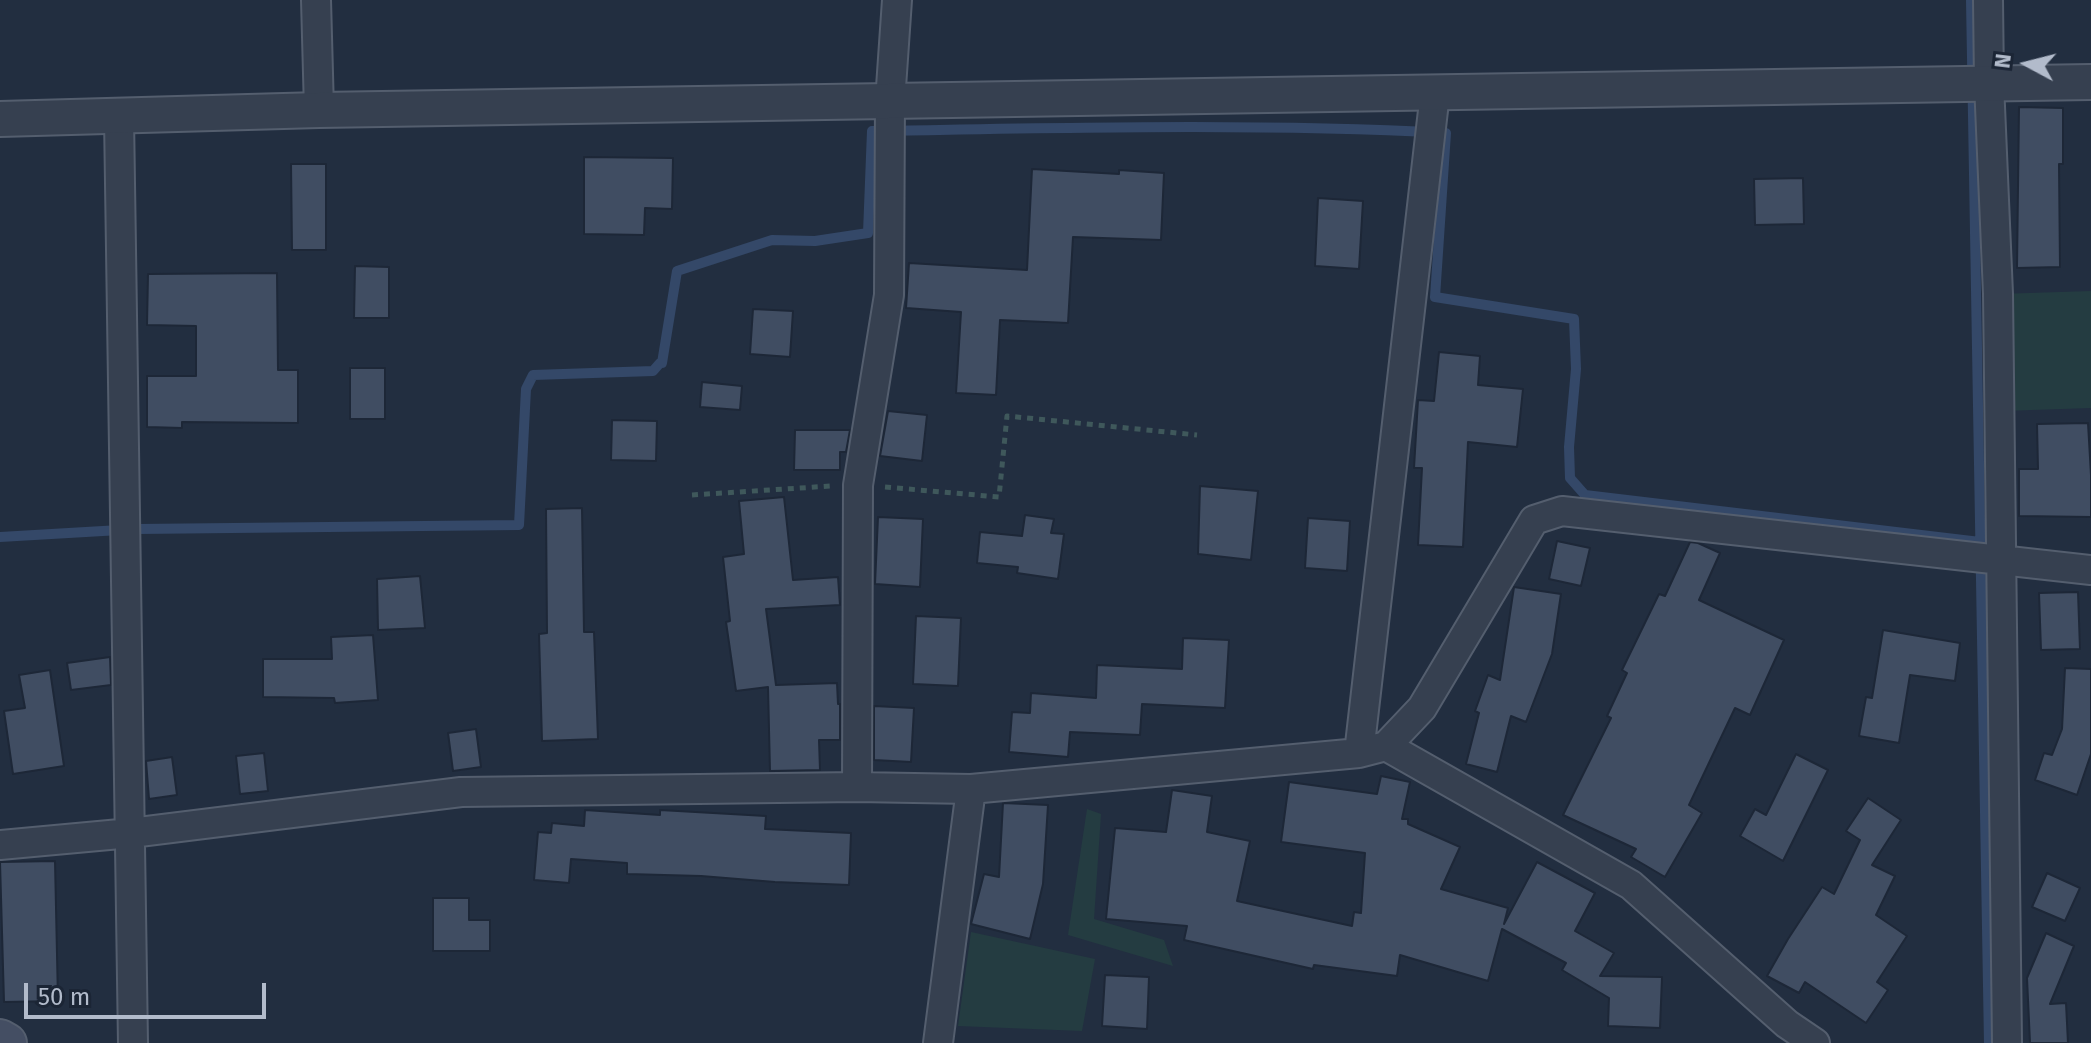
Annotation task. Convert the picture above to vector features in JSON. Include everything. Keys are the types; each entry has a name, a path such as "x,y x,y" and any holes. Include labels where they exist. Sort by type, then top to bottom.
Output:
{"main road":[{"path":"0,1039 7,1043"}],"street":[{"path":"316,0 319,110"},
{"path":"857,787 858,485 889,295 890,102 897,0"},
{"path":"1988,0 1998,294 2007,1043"},
{"path":"0,119 319,110 2091,82"},
{"path":"1373,750 1435,93"},
{"path":"119,117 133,1043"},
{"path":"1373,750 1422,708 1534,520 1562,511 2091,570"},
{"path":"0,845 131,833 461,792 857,787 971,789 1373,750 1631,885 1787,1024 1815,1043"},
{"path":"938,1043 971,789"}],"path":[{"path":"692,495 858,485 999,497 1007,416 1197,435"}],"green space":[{"path":"2091,291 2091,408 2003,411 1998,294"},
{"path":"1087,809 1101,814 1094,919 1164,940 1173,966 1068,935"},
{"path":"971,932 1095,959 1082,1031 958,1026"}],"building":[{"path":"2019,107 2063,108 2063,164 2059,164 2060,267 2017,268"},
{"path":"584,157 673,158 672,209 645,208 644,235 584,234"},
{"path":"291,164 326,164 326,250 292,250"},
{"path":"1032,169 1164,173 1161,240 1073,237 1068,323 1000,320 996,395 956,393 961,312 906,308 909,263 1027,270"},
{"path":"1803,178 1804,224 1755,225 1754,179"},
{"path":"1318,198 1363,201 1359,269 1315,266"},
{"path":"355,266 389,267 389,318 354,318"},
{"path":"277,273 278,370 298,370 298,423 182,422 182,428 147,427 147,376 196,376 196,326 147,325 148,274"},
{"path":"753,309 793,311 790,357 750,354"},
{"path":"1439,352 1480,356 1478,385 1523,389 1517,447 1468,442 1463,547 1418,545 1422,468 1414,468 1418,400 1434,401"},
{"path":"350,368 385,368 385,419 350,419"},
{"path":"702,382 742,386 740,410 700,407"},
{"path":"888,411 927,415 922,461 880,456"},
{"path":"612,420 657,421 656,461 611,460"},
{"path":"2088,423 2091,517 2019,516 2019,469 2038,469 2037,424"},
{"path":"795,430 850,430 846,452 840,452 840,470 794,470"},
{"path":"1200,486 1258,491 1251,560 1198,554"},
{"path":"784,497 793,580 838,577 840,605 766,609 776,685 837,683 840,740 819,740 820,770 770,771 768,687 736,691 726,622 730,621 723,557 744,554 739,501"},
{"path":"582,508 584,632 594,632 598,739 542,741 539,634 547,633 546,509"},
{"path":"1025,515 1054,519 1051,533 1064,534 1058,579 1017,573 1018,567 977,563 980,532 1022,536"},
{"path":"878,517 923,519 920,587 875,584"},
{"path":"1308,518 1350,521 1347,571 1305,568"},
{"path":"1557,541 1590,548 1581,586 1549,579"},
{"path":"1690,542 1720,553 1699,600 1784,640 1750,715 1735,708 1689,805 1702,813 1665,877 1631,857 1636,849 1563,815 1611,718 1607,716 1627,673 1622,670 1659,594 1665,596"},
{"path":"420,576 425,628 378,630 377,579"},
{"path":"1514,587 1561,594 1552,654 1526,722 1511,716 1497,772 1466,764 1479,713 1475,711 1488,675 1500,680"},
{"path":"2078,592 2080,649 2041,650 2039,593"},
{"path":"916,616 961,618 958,686 913,684"},
{"path":"1883,630 1960,643 1955,681 1910,675 1899,743 1859,736 1866,697 1872,698"},
{"path":"373,635 378,700 335,703 334,698 263,697 263,659 332,659 331,637"},
{"path":"1183,638 1229,640 1225,708 1142,704 1140,735 1070,732 1068,757 1009,752 1012,712 1030,713 1031,693 1096,698 1097,665 1182,669"},
{"path":"110,657 111,685 71,690 67,663"},
{"path":"2065,668 2091,669 2091,754 2077,795 2035,780 2044,753 2052,755 2062,729"},
{"path":"50,670 64,766 13,774 4,711 25,708 19,675"},
{"path":"874,706 914,708 911,762 874,760"},
{"path":"476,729 481,767 453,771 448,733"},
{"path":"264,753 268,791 240,794 236,756"},
{"path":"1796,754 1828,770 1783,861 1740,836 1755,809 1766,815"},
{"path":"172,757 177,795 149,799 146,761"},
{"path":"1381,776 1410,782 1402,819 1408,819 1408,824 1460,847 1441,889 1508,908 1504,924 1537,862 1595,893 1575,931 1614,953 1600,976 1662,977 1660,1028 1608,1026 1609,998 1562,970 1566,963 1502,929 1488,981 1400,955 1397,976 1314,965 1313,969 1184,940 1187,926 1106,919 1115,828 1166,832 1172,790 1212,796 1207,832 1250,841 1237,901 1352,926 1354,912 1361,913 1365,853 1281,842 1289,782 1377,794"},
{"path":"1868,798 1901,820 1872,865 1895,876 1876,915 1907,936 1877,982 1888,990 1866,1023 1805,982 1799,993 1767,976 1822,887 1834,894 1860,840 1846,831"},
{"path":"1003,803 1048,805 1043,884 1030,939 971,924 984,874 999,877"},
{"path":"585,810 660,815 660,810 766,816 765,829 851,833 849,885 627,874 627,863 571,859 569,883 534,880 538,832 551,833 552,823 584,826"},
{"path":"55,861 58,1001 4,1002 0,862"},
{"path":"2047,873 2080,888 2065,921 2032,907"},
{"path":"433,898 469,898 469,920 490,920 490,951 433,951"},
{"path":"2046,933 2074,946 2050,1004 2066,1003 2068,1043 2030,1043 2027,978"},
{"path":"1105,975 1149,977 1147,1029 1102,1026"}],"waterway":[{"path":"1971,0 1989,1043"},
{"path":"0,537 137,529 519,525 526,389 533,375 653,371 662,363 677,271 772,240 815,241 868,233 872,131 1230,127 1446,133 1435,297 1574,319 1576,369 1569,447 1570,478 1585,495 1980,542"}]}
